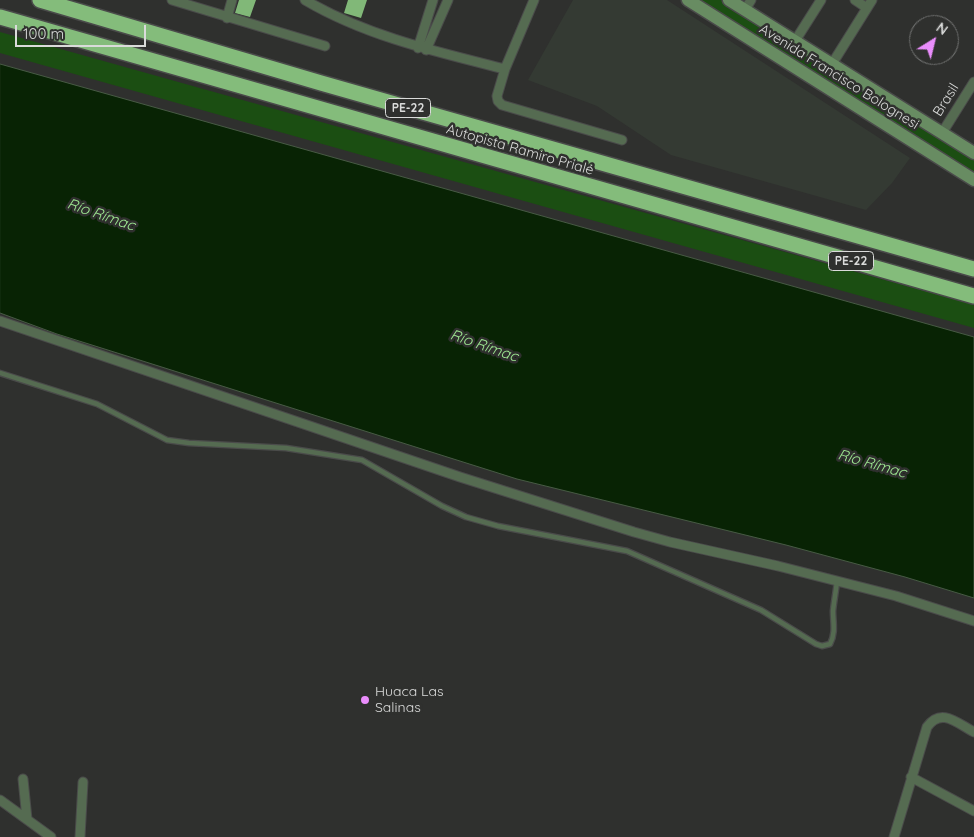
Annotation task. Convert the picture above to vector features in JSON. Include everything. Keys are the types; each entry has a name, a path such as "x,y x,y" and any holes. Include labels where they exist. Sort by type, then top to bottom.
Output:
{"highway":[{"name":"Autopista Ramiro Prialé","path":"40,0 331,86 974,269"},
{"name":"Autopista Ramiro Prialé","path":"0,17 974,296"}],"main road":[{"name":"Avenida Francisco Bolognesi","path":"688,0 974,180"},
{"name":"Avenida Francisco Bolognesi","path":"729,0 748,5 795,41 974,153"}],"street":[{"path":"172,0 325,46"},
{"path":"227,18 232,0"},
{"path":"422,49 432,0"},
{"path":"422,49 448,0"},
{"path":"534,0 505,70 497,96 498,101 502,105 622,140"},
{"path":"795,41 821,0"},
{"path":"832,64 870,4 855,0"},
{"path":"306,1 344,19 422,49 505,70"},
{"name":"Brasil","path":"942,133 974,82"},
{"path":"0,321 460,477 634,532 896,596 974,621"},
{"path":"894,837 927,727 932,719 946,717 974,732"},
{"path":"911,777 974,811"},
{"path":"23,779 27,819"},
{"path":"80,837 83,782"},
{"path":"0,800 51,837"}],"lane":[{"path":"0,373 97,404 167,440 197,444 286,448 362,460 442,506 466,517 498,526 627,551 761,610 822,646 830,644 832,639 834,627 833,610 838,581"}],"shaded area":[{"path":"573,0 667,0 910,158 892,183 866,210 671,155 597,106 528,80"}],"green space":[{"path":"693,0 721,0 974,157 974,177"},
{"path":"0,32 974,305 974,328 0,53"}],"water":[{"name":"Río Rímac","path":"0,64 974,337 974,598 786,545 517,479 57,334 0,313"}],"building":[{"path":"239,0 256,0 250,17 235,13"},
{"path":"348,0 367,0 361,18 344,13"}],"place":[{"name":"Huaca Las Salinas","path":"365,700"}]}
